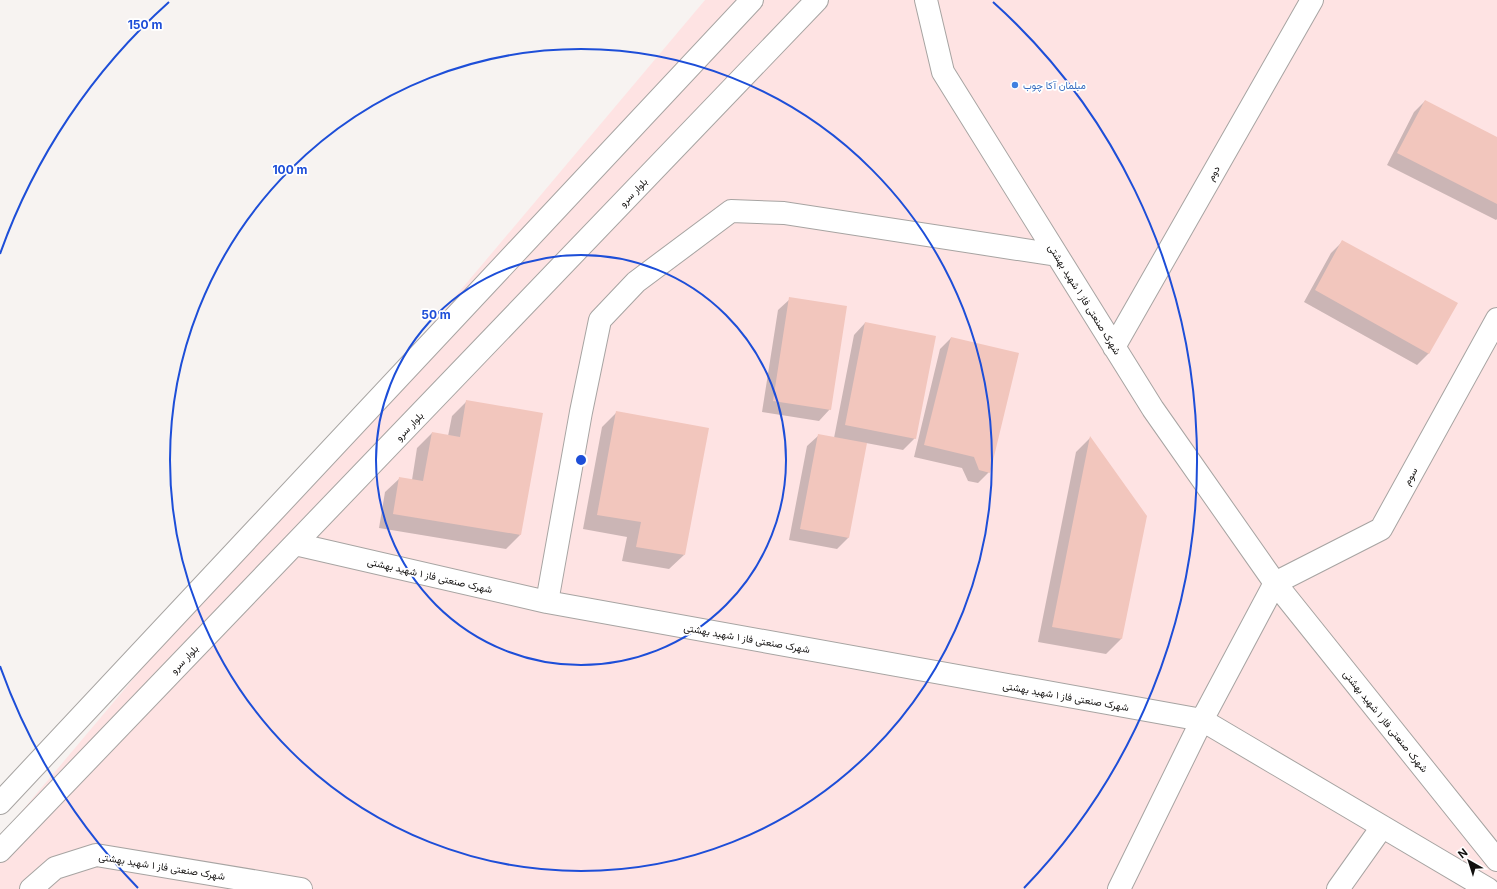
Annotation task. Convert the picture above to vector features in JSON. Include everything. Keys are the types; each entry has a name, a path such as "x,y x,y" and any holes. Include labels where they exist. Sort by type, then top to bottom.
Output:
{"street":[{"path":"0,803 752,0"},
{"name":"بلوار سرو","path":"0,851 817,0"},
{"name":"شهرک صنعتی فاز ۱ شهید بهشتی","path":"926,0 943,72 1153,409 1275,583 1497,860"},
{"name":"دوم","path":"1114,347 1312,0"},
{"path":"547,602 581,412 600,320 636,282 731,211 784,213 1057,255"},
{"name":"سوم","path":"1275,583 1381,529 1497,319"},
{"name":"شهرک صنعتی فاز ۱ شهید بهشتی","path":"296,544 547,602 1202,720"},
{"path":"1118,889 1202,720 1275,583"},
{"path":"1202,720 1488,889"},
{"path":"1338,889 1382,827"},
{"name":"شهرک صنعتی فاز ۱ شهید بهشتی","path":"31,889 55,868 96,855 301,889"}],"shaded area":[{"path":"705,0 1497,0 1497,889 0,889 0,837"}],"building":[{"path":"1425,100 1497,137 1497,204 1397,153"},
{"path":"1342,240 1458,303 1429,354 1315,290"},
{"path":"789,297 847,306 831,410 773,401"},
{"path":"865,322 936,336 916,439 845,425"},
{"path":"951,337 1019,353 990,473 979,470 974,457 924,445"},
{"path":"466,400 543,413 521,535 393,514 399,477 423,481 432,432 460,437"},
{"path":"616,411 709,428 685,555 636,547 641,522 597,515"},
{"path":"818,434 867,443 849,538 800,529"},
{"path":"1090,436 1147,516 1122,639 1052,627"}],"place":[{"name":"مبلمان آکا چوب","path":"1015,85"}]}
